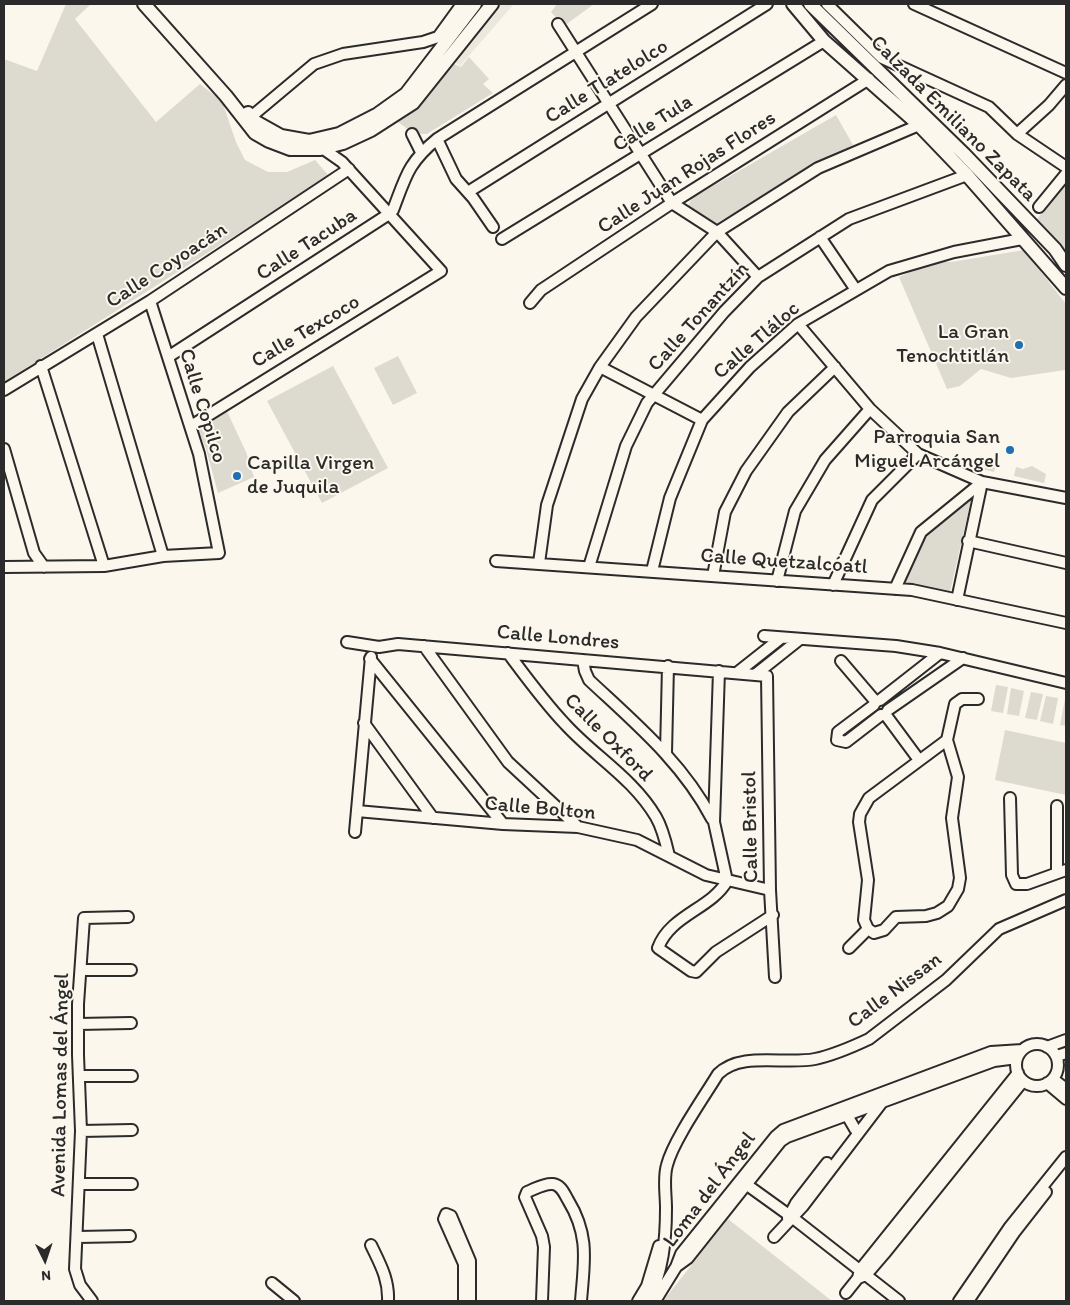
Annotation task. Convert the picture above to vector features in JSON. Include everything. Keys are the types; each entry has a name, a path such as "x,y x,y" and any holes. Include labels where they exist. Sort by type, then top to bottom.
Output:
{"main road":[{"path":"144,4 248,119 281,136 309,141 339,134 378,114 406,94 475,4"},
{"path":"153,4 248,119 255,133 290,149 322,148 343,143 371,130 413,104 492,4"},
{"name":"Calzada Emiliano Zapata","path":"793,4 824,41 869,79 967,175 1066,288"},
{"name":"Calzada Emiliano Zapata","path":"810,4 964,154 1055,249 1066,265"}],"street":[{"path":"248,119 314,64 343,54 423,42 438,37 462,4"},
{"name":"Calle Tacuba","path":"168,358 389,214 393,210 407,172 421,152 437,139 652,4"},
{"name":"Calle Tlatelolco","path":"468,192 766,4"},
{"path":"827,4 882,58 989,107 1017,134 1066,167"},
{"path":"914,4 1066,73"},
{"path":"558,24 672,203 718,232 758,277"},
{"name":"Calle Tula","path":"502,239 824,41"},
{"name":"Calle Juan Rojas Flores","path":"530,303 541,290 672,203 869,79"},
{"path":"1017,134 1049,105 1066,84"},
{"path":"539,563 547,505 582,399 600,367 636,317 718,232 818,168 918,125"},
{"path":"412,134 421,152"},
{"path":"437,139 456,180 468,192 493,227"},
{"path":"343,143 345,165"},
{"path":"322,148 345,165 389,214"},
{"name":"Calle Coyoacán","path":"4,390 150,301 345,165"},
{"path":"1039,207 1066,174"},
{"name":"Calle Tonantzín","path":"589,567 626,446 647,403 724,312 758,277 849,219 967,175"},
{"name":"Calle Texcoco","path":"191,426 441,272 389,214"},
{"path":"820,237 856,290"},
{"name":"Calle Tláloc","path":"652,572 670,498 702,420 750,367 798,324 890,271 954,252 1022,239"},
{"name":"Calle Copilco","path":"150,301 200,454 219,552 163,556"},
{"path":"798,324 870,409 918,454 981,482 1066,498"},
{"path":"4,567 104,566 163,556 97,334"},
{"path":"41,366 104,566"},
{"path":"600,367 702,420"},
{"path":"713,576 726,512 746,471 788,412 835,367"},
{"path":"776,580 795,511 826,460 870,409"},
{"path":"4,448 34,553 44,567"},
{"path":"833,584 872,500 918,454"},
{"path":"957,600 981,482"},
{"path":"895,589 921,532 981,482"},
{"path":"968,541 1066,563"},
{"name":"Calle Quetzalcóatl","path":"496,561 895,589 1066,623"},
{"path":"764,636 896,646 963,658 1066,683"},
{"path":"738,672 781,638"},
{"path":"756,674 800,639"},
{"name":"Calle Londres","path":"346,642 379,647 398,644 767,676"},
{"path":"424,646 508,762 578,827"},
{"path":"356,832 370,659 379,647"},
{"name":"Calle Oxford","path":"508,653 566,726 620,774 642,798 655,816 663,832 669,856"},
{"path":"940,653 838,732 836,736 838,741 846,742 963,658"},
{"path":"370,659 503,824"},
{"path":"583,660 589,680 666,753 699,794 714,822"},
{"path":"841,661 876,702 875,713 884,713"},
{"path":"666,753 668,666"},
{"path":"719,672 713,790 714,822 727,881 716,897 681,919 658,948 691,971 696,972 716,952 773,915"},
{"name":"Calle Bristol","path":"767,676 770,890 773,915 775,977"},
{"path":"868,930 880,932 896,917 926,916 938,913 948,906 958,888 960,878 952,824 958,777 947,740 958,700 978,699"},
{"path":"884,713 919,760"},
{"path":"364,723 433,818"},
{"path":"868,930 864,920 868,880 859,822 860,814 869,798 947,740"},
{"path":"699,794 713,790"},
{"path":"1010,798 1012,875 1016,884 1027,884 1062,872 1057,806"},
{"name":"Calle Bolton","path":"357,811 503,824 578,827 637,840 688,868 727,881 770,890"},
{"name":"Calle Nissan","path":"666,1226 666,1166 681,1136 718,1074 725,1067 744,1062 816,1059 859,1044 946,980 999,929 1066,900"},
{"name":"Avenida Lomas del Ángel","path":"78,1253 81,1131 78,1024 84,918 128,918"},
{"path":"755,928 773,932"},
{"path":"849,948 868,930"},
{"path":"80,970 132,970"},
{"path":"78,1024 131,1023"},
{"path":"1048,1047 1066,1040"},
{"path":"846,1293 1021,1077 1020,1054 1034,1044 1048,1047 1061,1055 1058,1068 1050,1081 1036,1086 1021,1077"},
{"name":"Loma del Ángel","path":"655,1301 676,1267 688,1258 743,1182 787,1137 845,1111 991,1052 1020,1054"},
{"path":"79,1076 132,1076"},
{"path":"1050,1081 1066,1089"},
{"path":"1050,1081 1066,1099"},
{"path":"790,1218 854,1129 880,1098"},
{"path":"774,1237 880,1098"},
{"path":"845,1111 854,1129"},
{"path":"81,1131 132,1130"},
{"path":"958,1301 1008,1228 1066,1157"},
{"path":"968,1301 1014,1232 1066,1167"},
{"path":"743,1182 861,1274 899,1301"},
{"path":"79,1184 132,1184"},
{"path":"542,1301 544,1247 542,1236 525,1197 527,1192 546,1184 554,1184 562,1189 571,1205 584,1240 581,1301"},
{"path":"464,1301 464,1264 444,1219 446,1214 451,1216 467,1249 470,1261 470,1301"},
{"path":"638,1301 647,1286 666,1226"},
{"path":"648,1301 660,1273 666,1226"},
{"path":"78,1237 130,1236"},
{"path":"371,1245 385,1273 388,1283 388,1301"},
{"path":"78,1253 76,1270 80,1285 92,1301"},
{"path":"78,1253 85,1281 99,1301"},
{"path":"272,1283 294,1301"}],"shaded area":[{"path":"66,4 91,4 75,19 156,122 200,84 222,101 236,142 245,160 268,172 287,172 315,160 329,176 4,382 4,59 37,71"},
{"path":"497,4 514,4 460,66 452,60"},
{"path":"557,4 594,4 564,26 551,12"},
{"path":"469,57 489,79 483,84 493,93 427,134 415,132 398,122 449,68 454,64 461,67"},
{"path":"836,115 853,145 715,224 686,210 692,198"},
{"path":"1066,182 1066,255 1037,219"},
{"path":"1024,250 1066,304 1066,371 1011,378 981,369 960,386 947,389 899,277 935,261 951,262"},
{"path":"398,356 417,393 393,405 374,368"},
{"path":"333,366 388,468 322,503 267,401"},
{"path":"225,407 246,452 254,477 218,493 206,449 196,425"},
{"path":"979,456 997,461 994,472 970,466 972,461 977,462"},
{"path":"1032,466 1046,474 1044,483 1014,476 1016,467 1023,469"},
{"path":"972,496 950,592 903,582 926,535"},
{"path":"996,685 1008,687 1003,713 991,711"},
{"path":"1011,688 1024,691 1019,716 1007,714"},
{"path":"1031,692 1043,694 1037,720 1025,718"},
{"path":"1046,696 1058,698 1053,724 1040,721"},
{"path":"1066,699 1066,726 1060,725"},
{"path":"1005,730 1066,743 1066,795 995,780"},
{"path":"728,1219 832,1301 663,1301"}],"place":[{"name":"La Gran Tenochtitlán","path":"1019,345"},
{"name":"Parroquia San Miguel Arcángel","path":"1010,450"},
{"name":"Capilla Virgen de Juquila","path":"237,476"}]}
